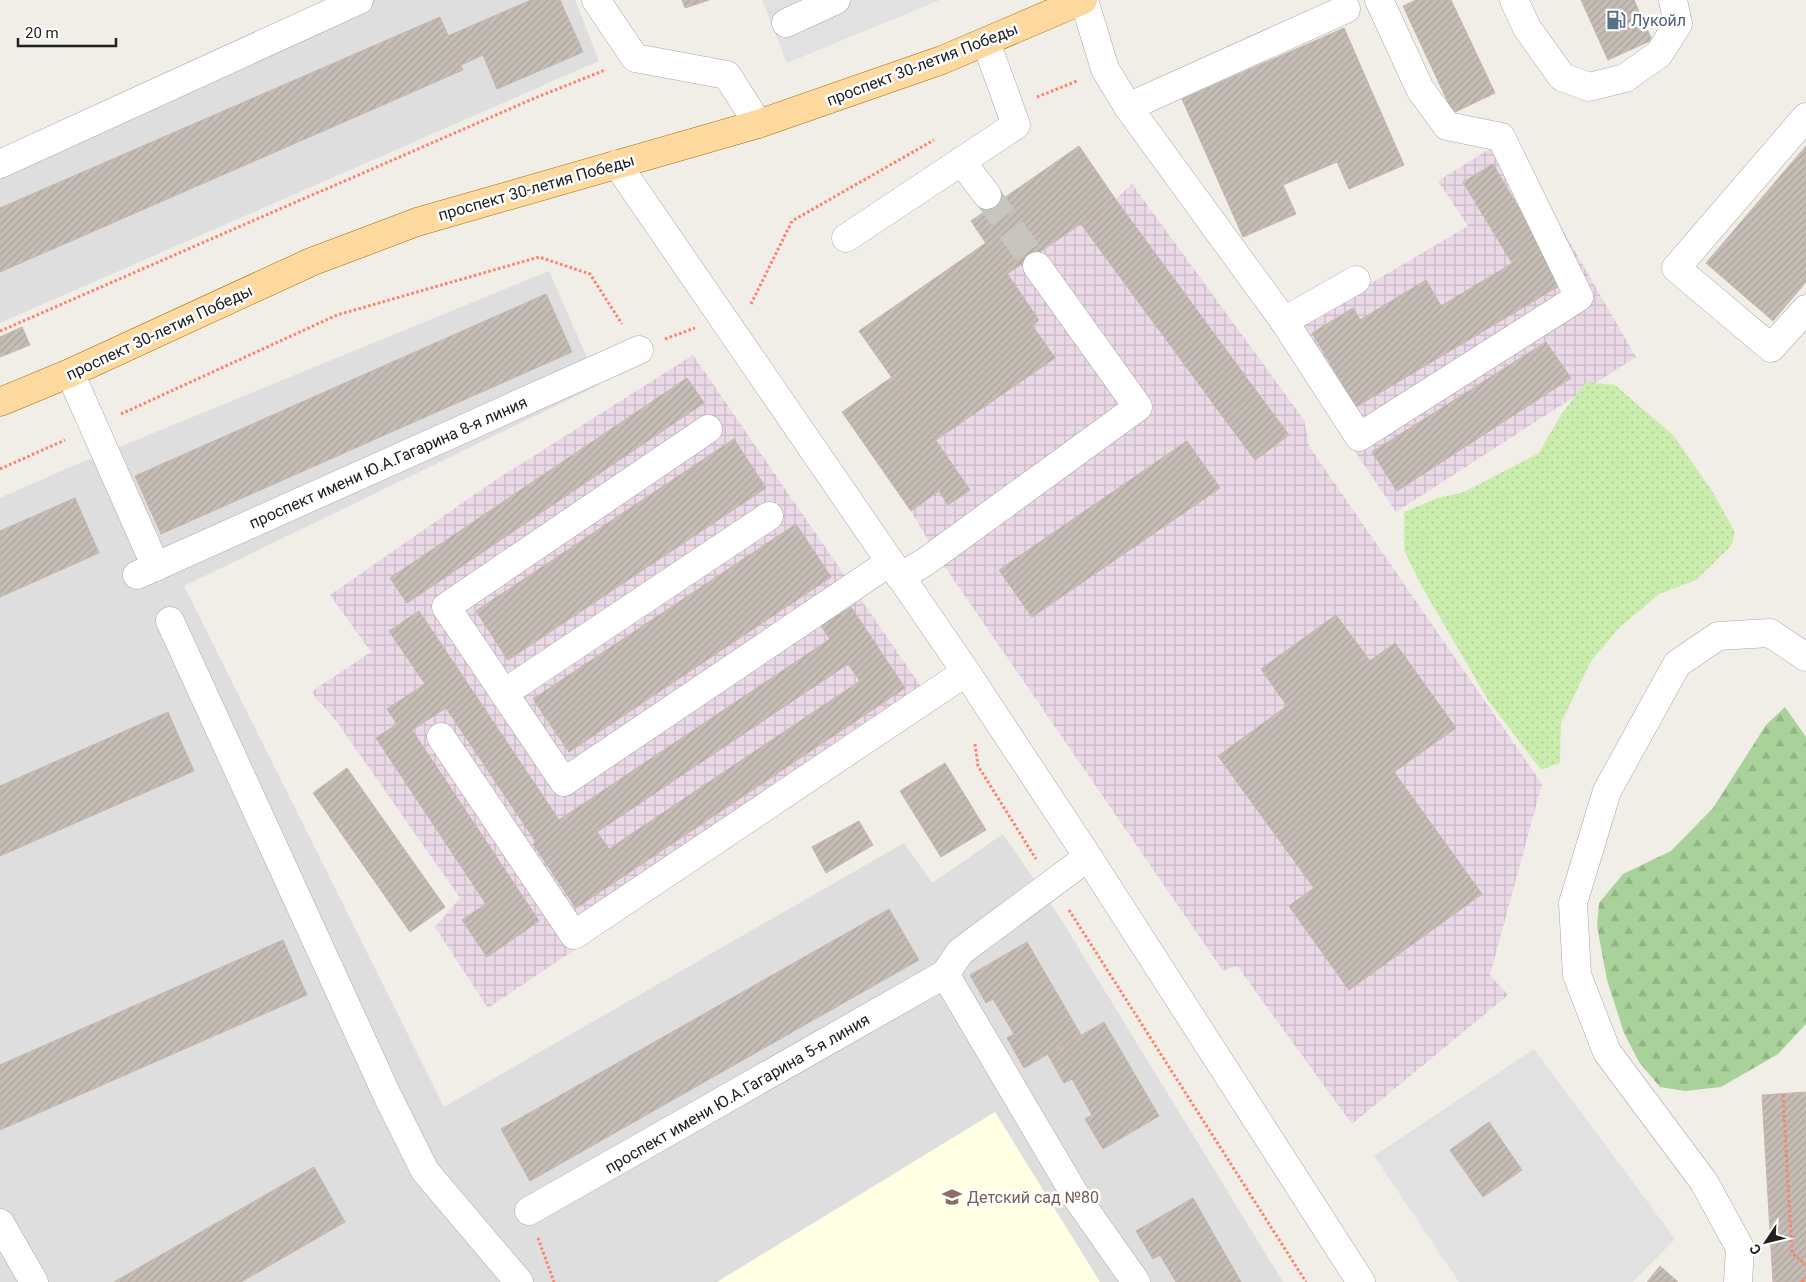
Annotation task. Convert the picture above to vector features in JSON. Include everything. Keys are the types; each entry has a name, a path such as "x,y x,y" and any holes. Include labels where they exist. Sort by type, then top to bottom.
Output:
{"main road":[{"name":"проспект 30-летия Победы","path":"0,402 70,373 311,262 417,222 758,124 942,60 1084,0"}],"street":[{"path":"0,164 359,0"},
{"path":"596,0 635,58 728,75 758,124"},
{"path":"786,23 836,0"},
{"path":"1084,0 1105,69 1128,108 1284,321 1359,437 1579,297 1501,137 1447,126 1420,89 1380,0"},
{"path":"1514,0 1527,28 1562,78 1589,87 1624,78 1659,54 1678,24 1673,0"},
{"path":"1128,108 1346,8"},
{"path":"846,238 1016,125 986,42"},
{"path":"1806,117 1676,268 1771,348 1806,309"},
{"path":"961,162 987,195"},
{"path":"617,164 966,672 1088,857 1362,1282"},
{"path":"708,429 446,607 564,782 895,570 925,562 1138,407 1037,266"},
{"path":"1284,321 1356,280"},
{"name":"проспект имени Ю.А.Гагарина 8-я линия","path":"94,427 146,571 639,350"},
{"path":"70,373 94,427"},
{"path":"504,693 770,516"},
{"path":"170,622 192,674 384,1088 425,1171 519,1282"},
{"path":"1738,1282 1740,1248 1704,1182 1607,1052 1577,975 1573,903 1607,791 1677,664 1718,636 1726,635 1770,633 1806,657"},
{"path":"441,737 574,935 966,672"},
{"name":"проспект имени Ю.А.Гагарина 5-я линия","path":"529,1212 945,974 960,952 1088,857"},
{"path":"945,974 1077,1198 1136,1282"},
{"path":"0,1223 34,1282"}],"path":[{"path":"0,331 534,98 635,58"},
{"path":"0,469 337,314 538,257 590,274 639,350 722,318"},
{"path":"1782,1095 1792,1253 1806,1265"},
{"path":"529,1212 554,1282"},
{"path":"1802,1282 1806,1277"}],"shaded area":[{"path":"343,0 575,0 599,61 0,323 0,149"},
{"path":"762,0 940,0 787,63"},
{"path":"1509,137 1636,357 1396,512 1278,338 1468,226 1438,181"},
{"path":"1079,146 1116,199 1132,184 1304,420 1309,446 1542,784 1490,975 1508,995 1352,1124 1237,966 1223,971 936,554 911,511 842,412 892,377 859,331 985,243 971,221"},
{"path":"549,271 599,385 184,586 444,1107 904,843 932,883 1003,834 1059,916 1283,1282 0,1282 0,498 68,468"},
{"path":"693,355 935,707 488,1008 435,927 460,898 337,722 311,692 371,652 330,595 494,481"},
{"path":"1534,1049 1675,1239 1633,1282 1459,1282 1374,1156"},
{"name":"Детский сад №80","path":"995,1112 1100,1282 717,1282"}],"green space":[{"path":"1586,382 1615,385 1673,435 1712,491 1735,532 1731,546 1696,580 1659,594 1619,628 1591,661 1561,723 1560,763 1541,770 1488,700 1422,587 1404,550 1404,512 1438,498 1464,492 1539,453 1560,416"},
{"path":"1785,707 1806,737 1806,1024 1778,1054 1721,1087 1685,1091 1660,1087 1639,1062 1624,1033 1607,980 1597,926 1599,903 1623,874 1671,851 1713,808 1766,725"}],"building":[{"path":"531,0 560,0 583,52 497,89 483,55 461,65 448,36"},
{"path":"682,0 709,0 685,8"},
{"path":"1416,0 1451,0 1495,93 1453,113 1403,6"},
{"name":"Лукойл","path":"1581,0 1634,0 1652,40 1608,60"},
{"path":"440,17 463,70 0,272 0,208"},
{"path":"1344,28 1404,165 1349,189 1337,162 1283,185 1296,214 1243,237 1182,99"},
{"path":"1079,146 1116,200 1007,274 971,221"},
{"path":"1806,146 1806,282 1773,321 1706,263"},
{"path":"1493,164 1541,246 1512,263 1463,182"},
{"path":"1116,200 1257,392 1223,417 1081,224"},
{"path":"986,243 1039,320 1032,325 1055,358 936,440 859,331"},
{"path":"1541,246 1564,283 1356,407 1312,333 1353,308 1360,320 1426,280 1441,306"},
{"path":"546,294 572,352 161,534 135,476"},
{"path":"22,327 30,345 0,357 0,337"},
{"path":"1546,342 1571,378 1397,491 1372,452"},
{"path":"892,377 970,490 948,505 939,491 911,511 842,412"},
{"path":"687,378 704,403 407,603 390,578"},
{"path":"1257,392 1289,435 1255,460 1223,417"},
{"path":"734,439 766,488 508,660 476,611"},
{"path":"1187,441 1220,488 1032,617 999,570"},
{"path":"75,498 99,553 0,597 0,531"},
{"path":"796,524 831,577 569,752 533,699"},
{"path":"851,607 905,688 576,908 533,844 536,842 446,708 412,730 539,921 487,957 462,920 486,904 376,738 397,724 387,709 425,684 389,631 419,611 559,820 830,639 821,626","holes":["848,664 860,681 609,849 597,832"]},
{"path":"1336,615 1370,661 1395,643 1456,728 1394,772 1482,894 1349,990 1289,906 1314,888 1218,756 1287,706 1261,669"},
{"path":"168,712 194,771 0,856 0,786"},
{"path":"945,763 986,830 941,857 900,791"},
{"path":"347,768 445,907 410,932 313,793"},
{"path":"859,821 873,845 826,873 812,847"},
{"path":"889,909 919,960 530,1181 501,1129"},
{"path":"283,940 307,995 0,1130 0,1065"},
{"path":"1027,942 1081,1035 1024,1068 1007,1038 1014,1034 993,999 986,1003 970,975"},
{"path":"1104,1022 1159,1116 1103,1149 1085,1119 1092,1115 1072,1079 1064,1083 1048,1055"},
{"path":"1806,1092 1806,1282 1773,1282 1762,1095"},
{"path":"1489,1122 1522,1170 1483,1197 1450,1150"},
{"path":"314,1167 345,1222 241,1282 114,1282"},
{"path":"1193,1198 1241,1282 1176,1282 1160,1255 1153,1259 1136,1231"},
{"path":"1660,1266 1677,1281 1678,1282 1647,1282"}],"tunnel":[{"path":"987,195 1037,266"}],"place":[{"name":"Лукойл","path":"1616,20"},
{"name":"Детский сад №80","path":"952,1197"}]}
